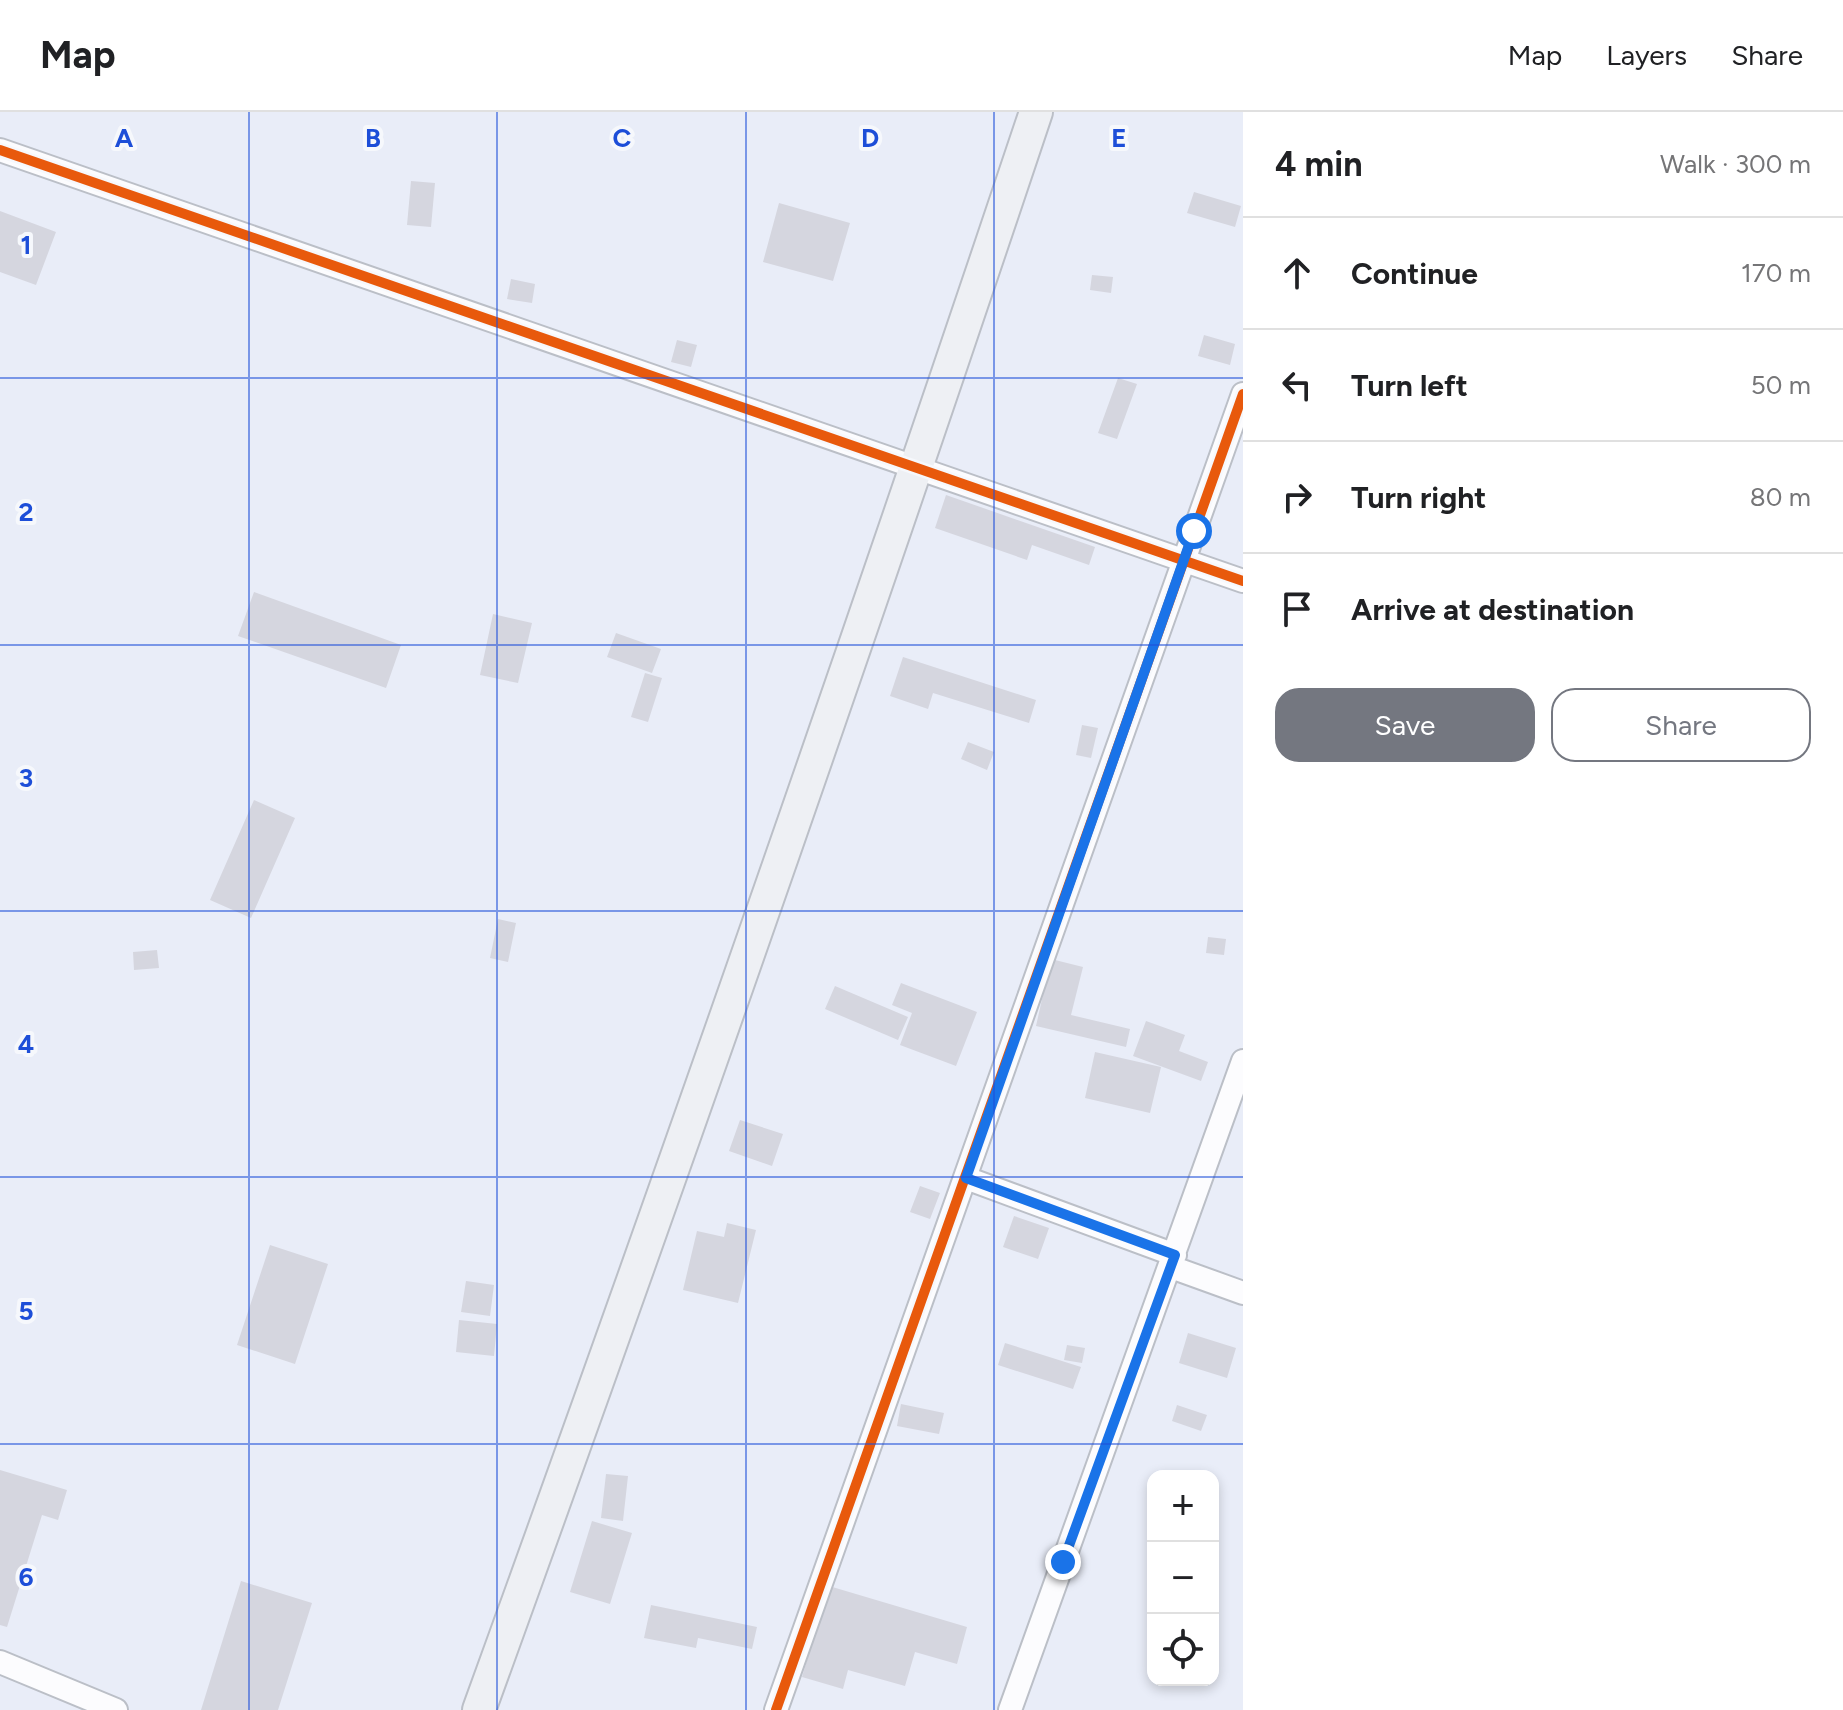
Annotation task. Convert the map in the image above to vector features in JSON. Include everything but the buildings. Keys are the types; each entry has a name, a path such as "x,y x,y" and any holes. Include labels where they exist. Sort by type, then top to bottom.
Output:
{"main road":[{"path":"479,1710 596,1388 917,466 1036,112"}],"street":[{"path":"0,150 1184,558 1243,581"},
{"path":"776,1710 1243,394"},
{"path":"1010,1710 1243,1061"},
{"path":"966,1178 1173,1261 1243,1293"},
{"path":"0,1662 116,1710"}],"cycle path":[{"path":"0,150 1243,581"},
{"path":"776,1710 1243,394"}],"route":[{"path":"1063,1562 1175,1255 966,1178 1194,531"}]}
